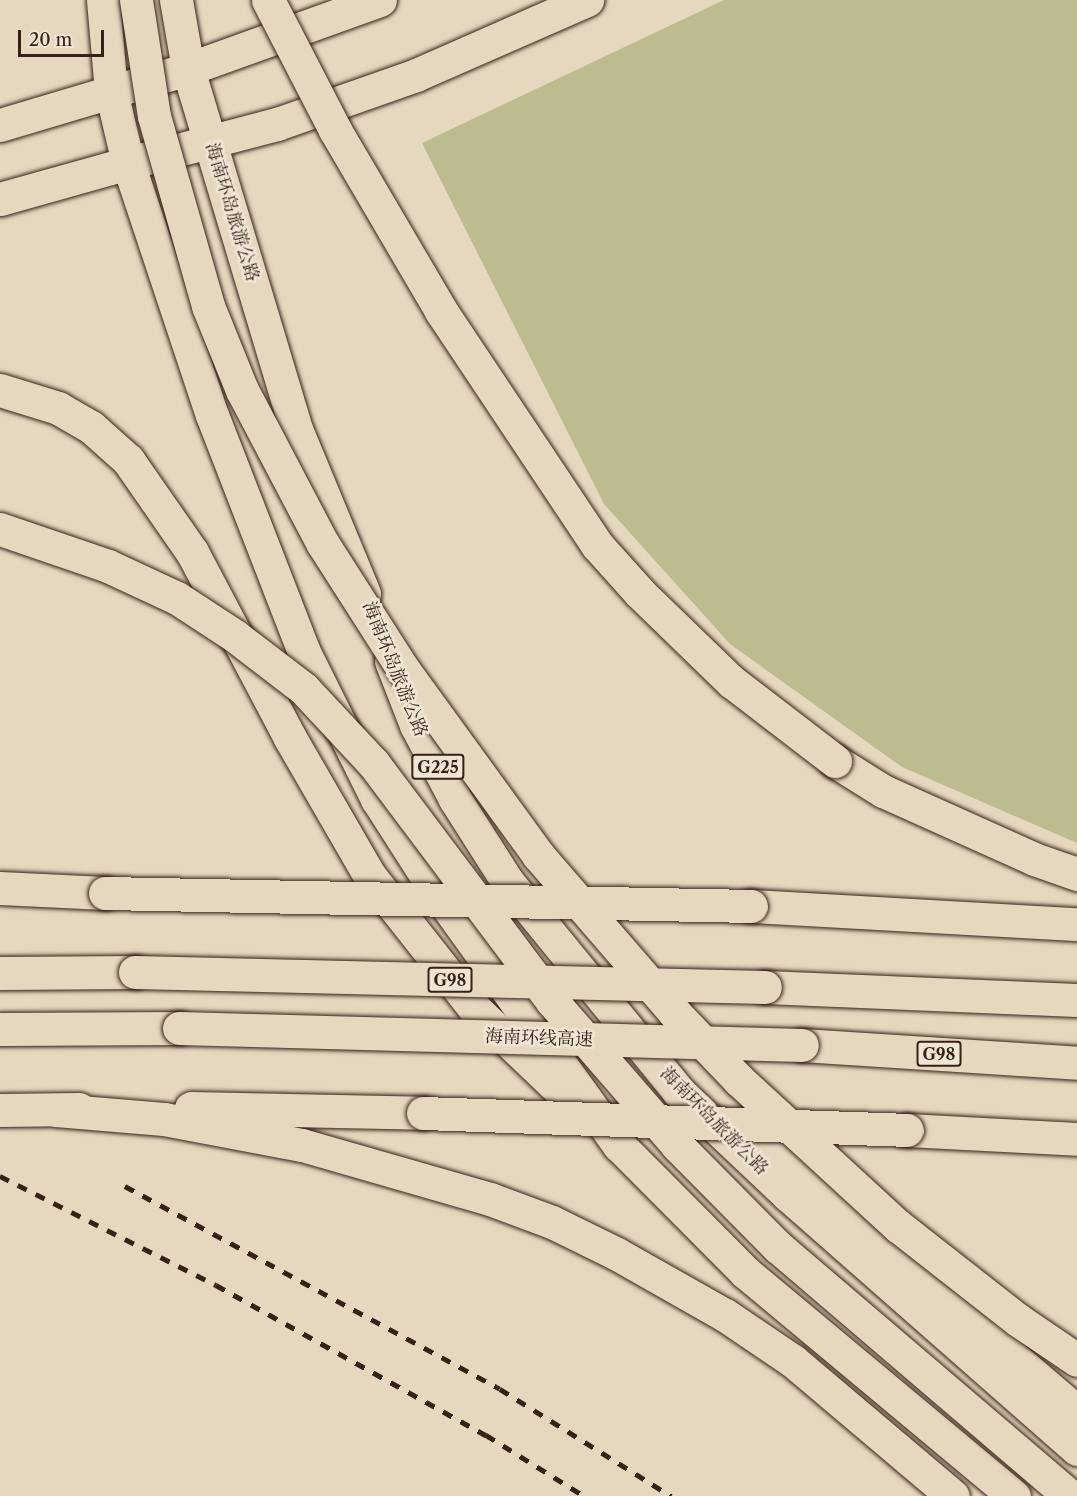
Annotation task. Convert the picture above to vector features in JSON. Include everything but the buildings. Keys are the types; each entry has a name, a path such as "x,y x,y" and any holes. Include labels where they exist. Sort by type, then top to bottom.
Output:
{"main road":[{"path":"103,0 111,91 128,163 212,415 304,652 377,799 434,888 618,1145"},
{"path":"136,0 154,116 180,218 208,306 242,390 318,534 403,669 538,855 674,1012 740,1080 897,1226 1018,1320 1077,1360"},
{"name":"海南环岛旅游公路","path":"176,0 188,69 296,429 416,725 455,799 507,881 678,1090 788,1195 1077,1449"},
{"path":"268,0 335,130 441,312 597,545 640,593 732,682 835,761 883,791 1034,859 1077,874"},
{"path":"0,125 188,69 380,0"},
{"path":"0,199 128,163 211,144 416,75 587,0"},
{"path":"0,390 58,408 91,427 128,460 192,552 290,738 369,874 474,1008 618,1145 745,1272 1014,1496"},
{"path":"0,529 108,566 177,598 235,636 304,689 374,764 552,1001 677,1145 819,1283 1070,1496"},
{"path":"0,888 105,893 751,906 1077,924"},
{"name":"G98","path":"0,973 135,972 765,987 1077,1000"},
{"path":"605,1001 1077,1412"},
{"name":"海南环线高速","path":"0,1029 178,1028 802,1045 1077,1063"},
{"path":"0,1110 247,1108 908,1130 1077,1139"},
{"path":"56,1110 164,1119 302,1145 490,1199 552,1222 617,1254 725,1315 793,1361 953,1496"}],"green space":[{"path":"724,0 1077,0 1077,843 902,767 730,644 604,504 422,143"}],"railway":[{"path":"0,1176 216,1285 486,1435 584,1496"},
{"path":"125,1186 500,1389 671,1496"}]}
